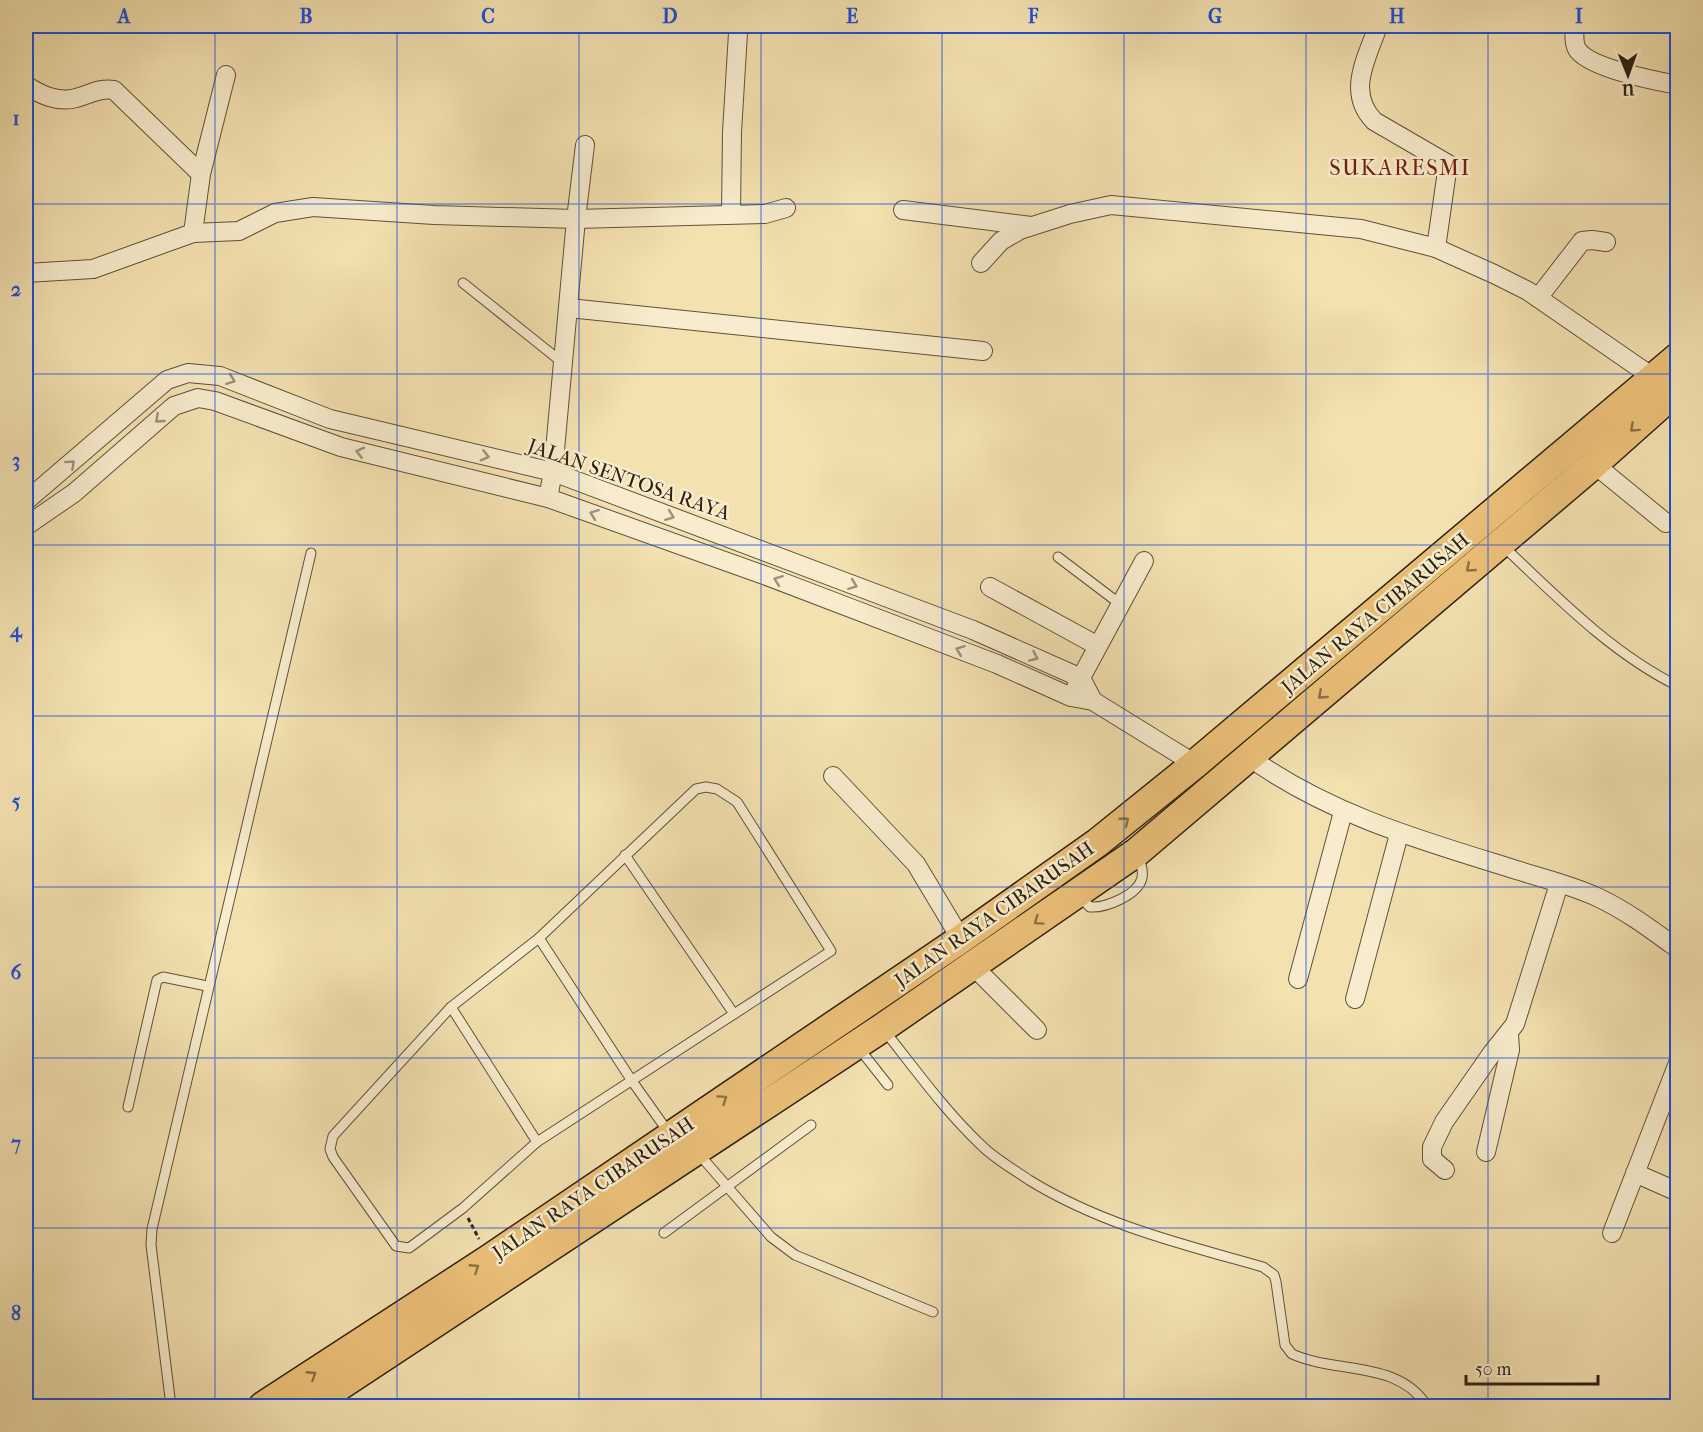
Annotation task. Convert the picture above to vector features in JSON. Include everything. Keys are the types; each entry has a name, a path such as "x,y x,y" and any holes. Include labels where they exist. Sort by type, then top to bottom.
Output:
{"main road":[{"name":"JALAN RAYA CIBARUSAH","path":"309,1407 857,1045 1137,852 1594,464 1665,384 1677,357"},
{"name":"JALAN RAYA CIBARUSAH","path":"263,1407 489,1259 962,939 1097,843 1665,384"}],"street":[{"path":"1378,26 1359,81 1359,98 1365,111 1374,121 1448,164 1436,248"},
{"path":"1574,26 1576,47 1583,55 1614,69 1677,85"},
{"path":"731,214 732,132 738,33"},
{"path":"193,233 201,174 226,75"},
{"path":"26,85 37,94 51,98 75,99 93,90 114,90 201,174"},
{"path":"548,498 565,364 576,219 585,145"},
{"path":"981,263 1001,241 1031,226 1112,205 1361,230 1436,248 1494,274 1538,298 1665,384"},
{"path":"26,273 93,269 193,233 239,231 274,213 314,207 434,215 576,219 765,214 786,208"},
{"path":"903,210 1031,226"},
{"path":"1538,298 1582,242 1592,240 1606,242"},
{"path":"569,308 984,351"},
{"name":"JALAN SENTOSA RAYA","path":"26,501 154,388 167,380 188,373 220,376 330,419 553,472 972,630 1081,678"},
{"path":"26,526 74,493 174,406 198,398 215,401 341,447 548,498 765,575 997,664 1071,697 1093,701 1195,764"},
{"path":"1594,464 1666,524"},
{"path":"1071,697 1144,561"},
{"path":"990,586 1098,646"},
{"path":"1081,678 1093,701"},
{"path":"1249,757 1301,792 1343,812 1399,834 1558,884 1609,904 1640,921 1677,949"},
{"path":"833,776 916,864 962,939"},
{"path":"1298,979 1343,812"},
{"path":"1355,999 1399,834"},
{"path":"1445,1170 1432,1160 1432,1147 1444,1122 1492,1053 1509,1034 1519,1015 1558,884"},
{"path":"973,966 1037,1029"},
{"path":"1486,1152 1510,1050 1509,1034"},
{"path":"1612,1233 1677,1063"},
{"path":"1635,1173 1677,1192"}],"lane":[{"path":"463,283 565,364"},
{"path":"1500,543 1577,616 1653,673 1677,686"},
{"path":"171,1407 151,1245 152,1229 207,986 311,553"},
{"path":"1058,557 1120,604"},
{"path":"696,789 717,789 737,802 831,951 537,1142 463,1208 409,1248 396,1246 333,1157 330,1149 333,1137 451,1007 538,938 696,789"},
{"path":"625,855 734,1014"},
{"path":"538,938 632,1081 671,1134"},
{"path":"128,1107 155,982 163,977 207,986"},
{"path":"451,1007 537,1142"},
{"path":"882,1028 938,1098 981,1145 1002,1163 1089,1213 1169,1242 1263,1267 1274,1275 1285,1345 1292,1354 1400,1379 1419,1393 1427,1407"},
{"path":"857,1045 888,1085"},
{"path":"664,1233 811,1125"},
{"path":"697,1151 771,1237 795,1255 933,1312"}],"path":[{"path":"463,1208 489,1259"}],"district":[{"name":"SUKARESMI","path":"1400,167"}]}
